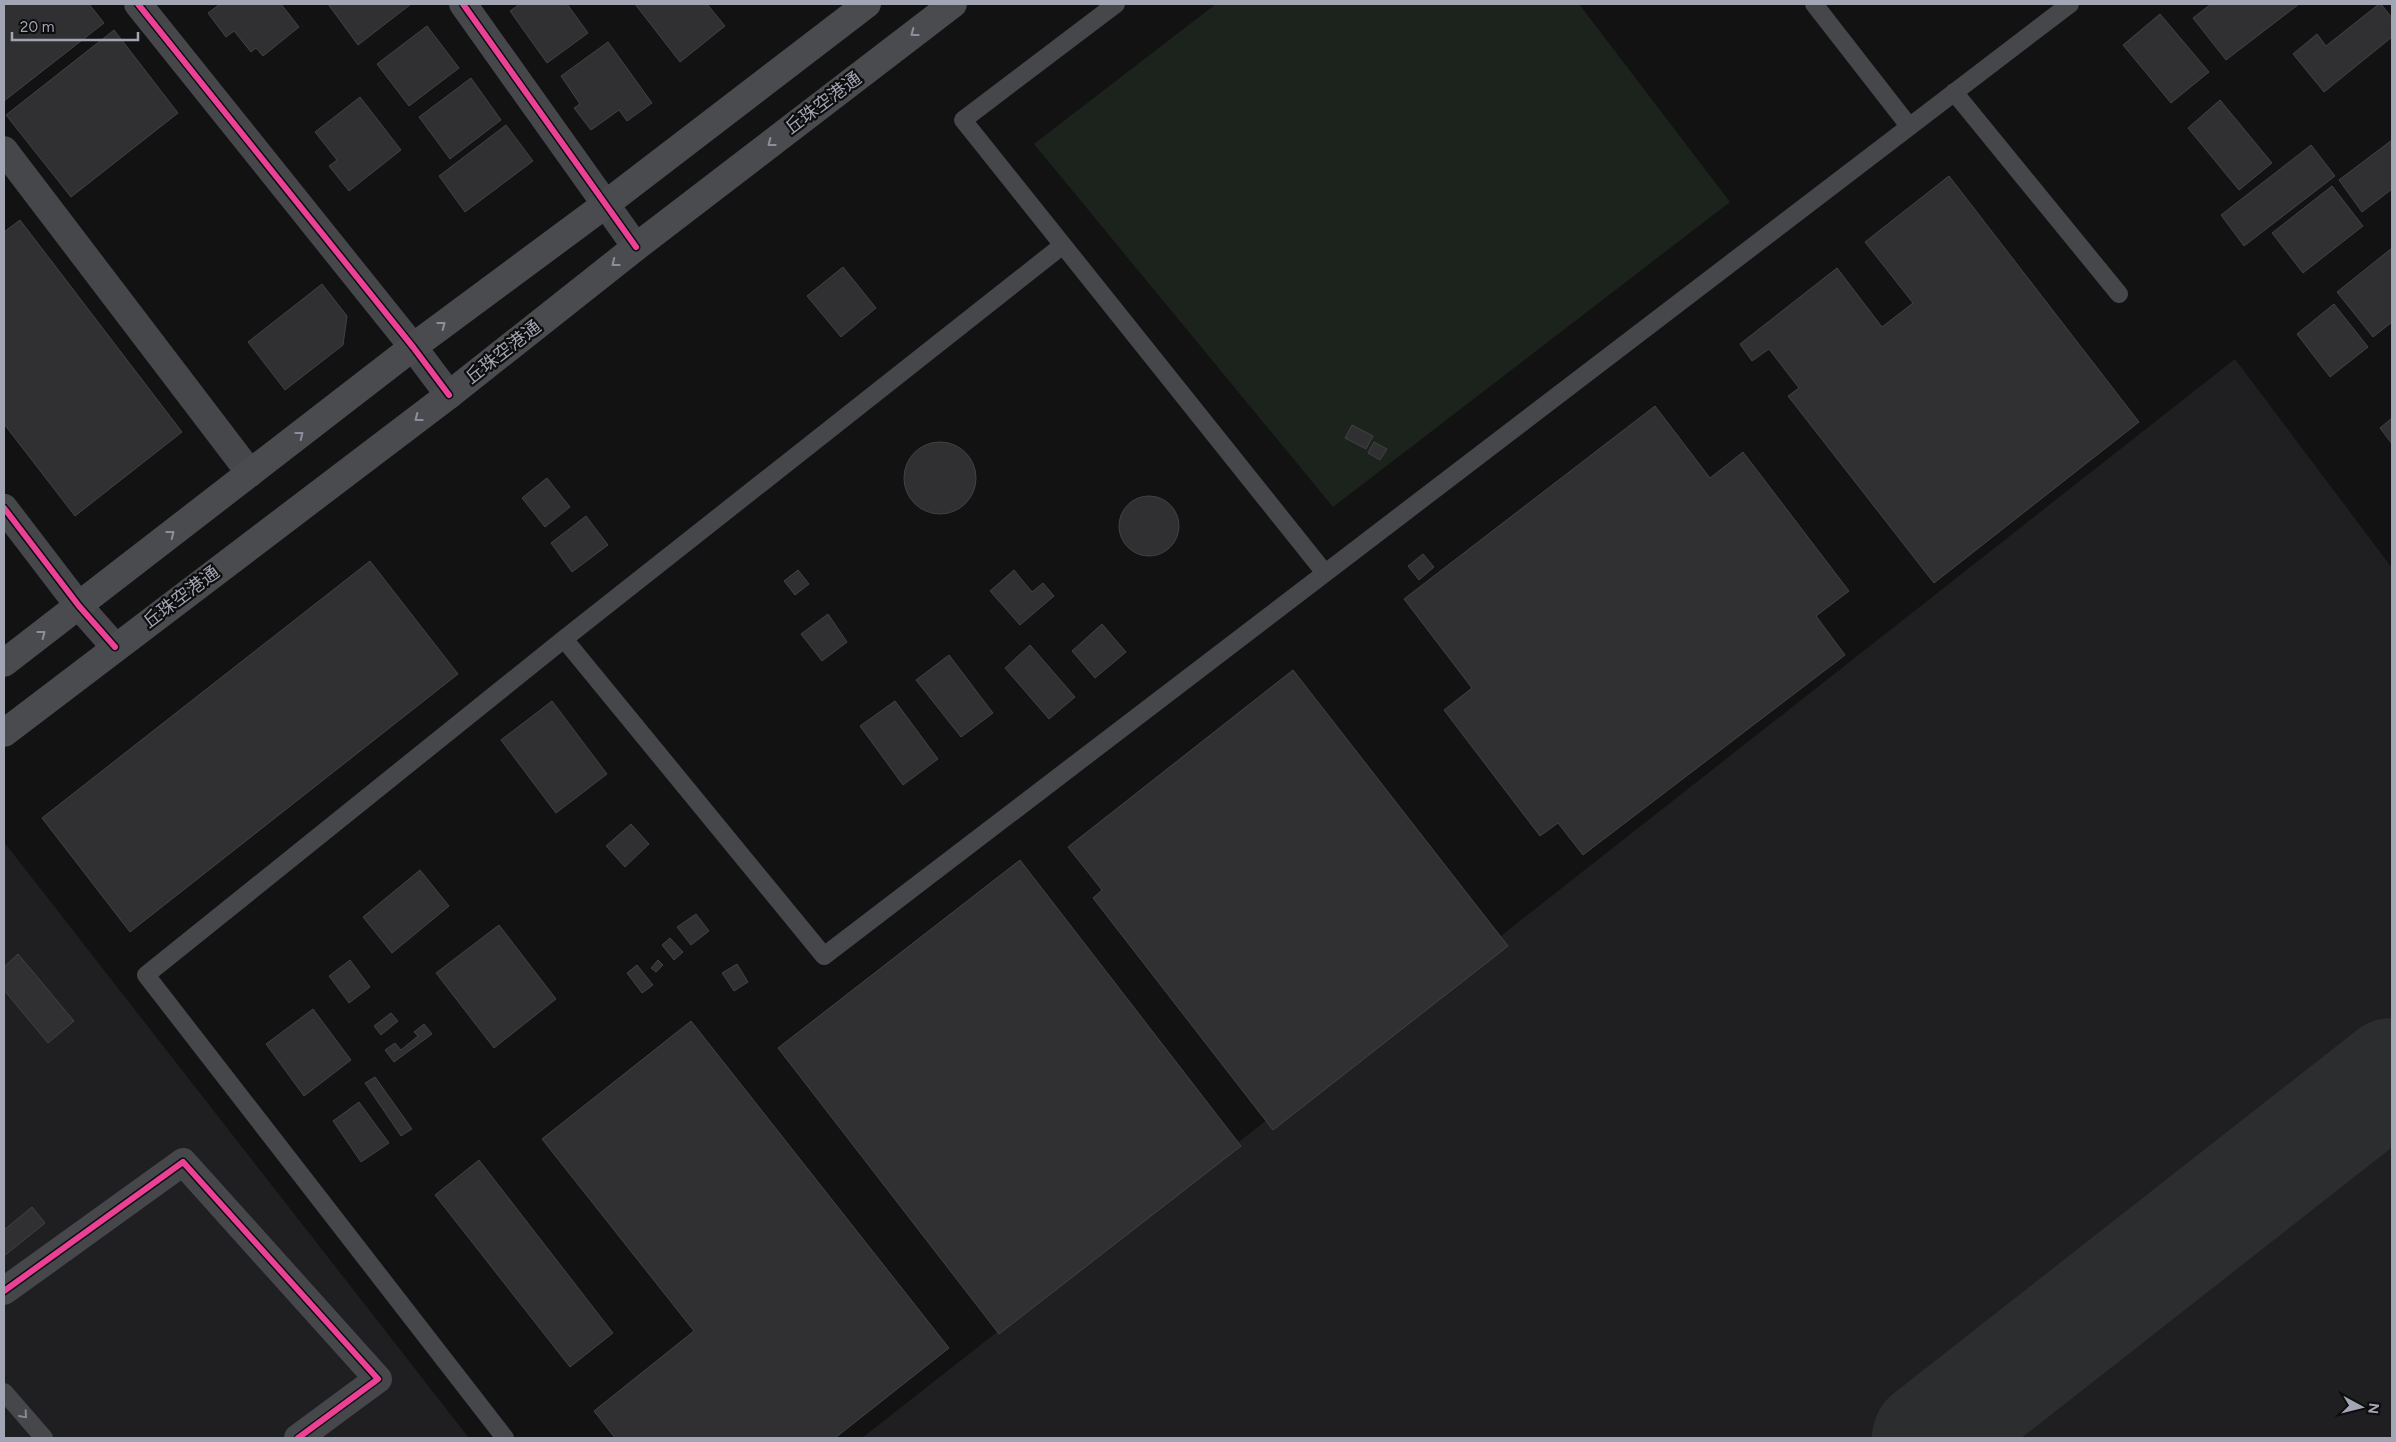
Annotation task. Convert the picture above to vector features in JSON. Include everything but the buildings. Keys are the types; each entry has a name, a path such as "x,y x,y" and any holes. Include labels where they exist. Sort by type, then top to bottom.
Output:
{"main road":[{"path":"4,663 414,347 606,204 866,4"},
{"name":"丘珠空港通","path":"4,733 449,395 636,247 953,4"}],"street":[{"path":"138,4 414,347 449,395"},
{"path":"463,4 636,247"},
{"path":"4,150 250,473"},
{"path":"4,508 79,606 115,648"},
{"path":"4,1291 183,1162 378,1378 298,1438"}],"lane":[{"path":"1116,4 963,120 1325,573"},
{"path":"1814,4 1909,126"},
{"path":"564,639 824,956 2070,4"},
{"path":"1954,92 2119,294"},
{"path":"505,1438 146,975 564,639 1063,245"},
{"path":"4,1392 44,1438"}],"shaded area":[{"path":"1216,4 1579,4 1730,202 1333,507 1034,144"},
{"path":"2235,359 2392,568 2392,1438 862,1438"},
{"path":"4,842 469,1438 4,1438"}],"taxiway":[{"path":"1929,1438 2392,1075"}],"cycle path":[{"path":"138,4 413,347 449,395"},
{"path":"463,4 636,247"},
{"path":"4,508 79,606 115,647"},
{"path":"4,1291 183,1162 378,1379 298,1438"}]}
